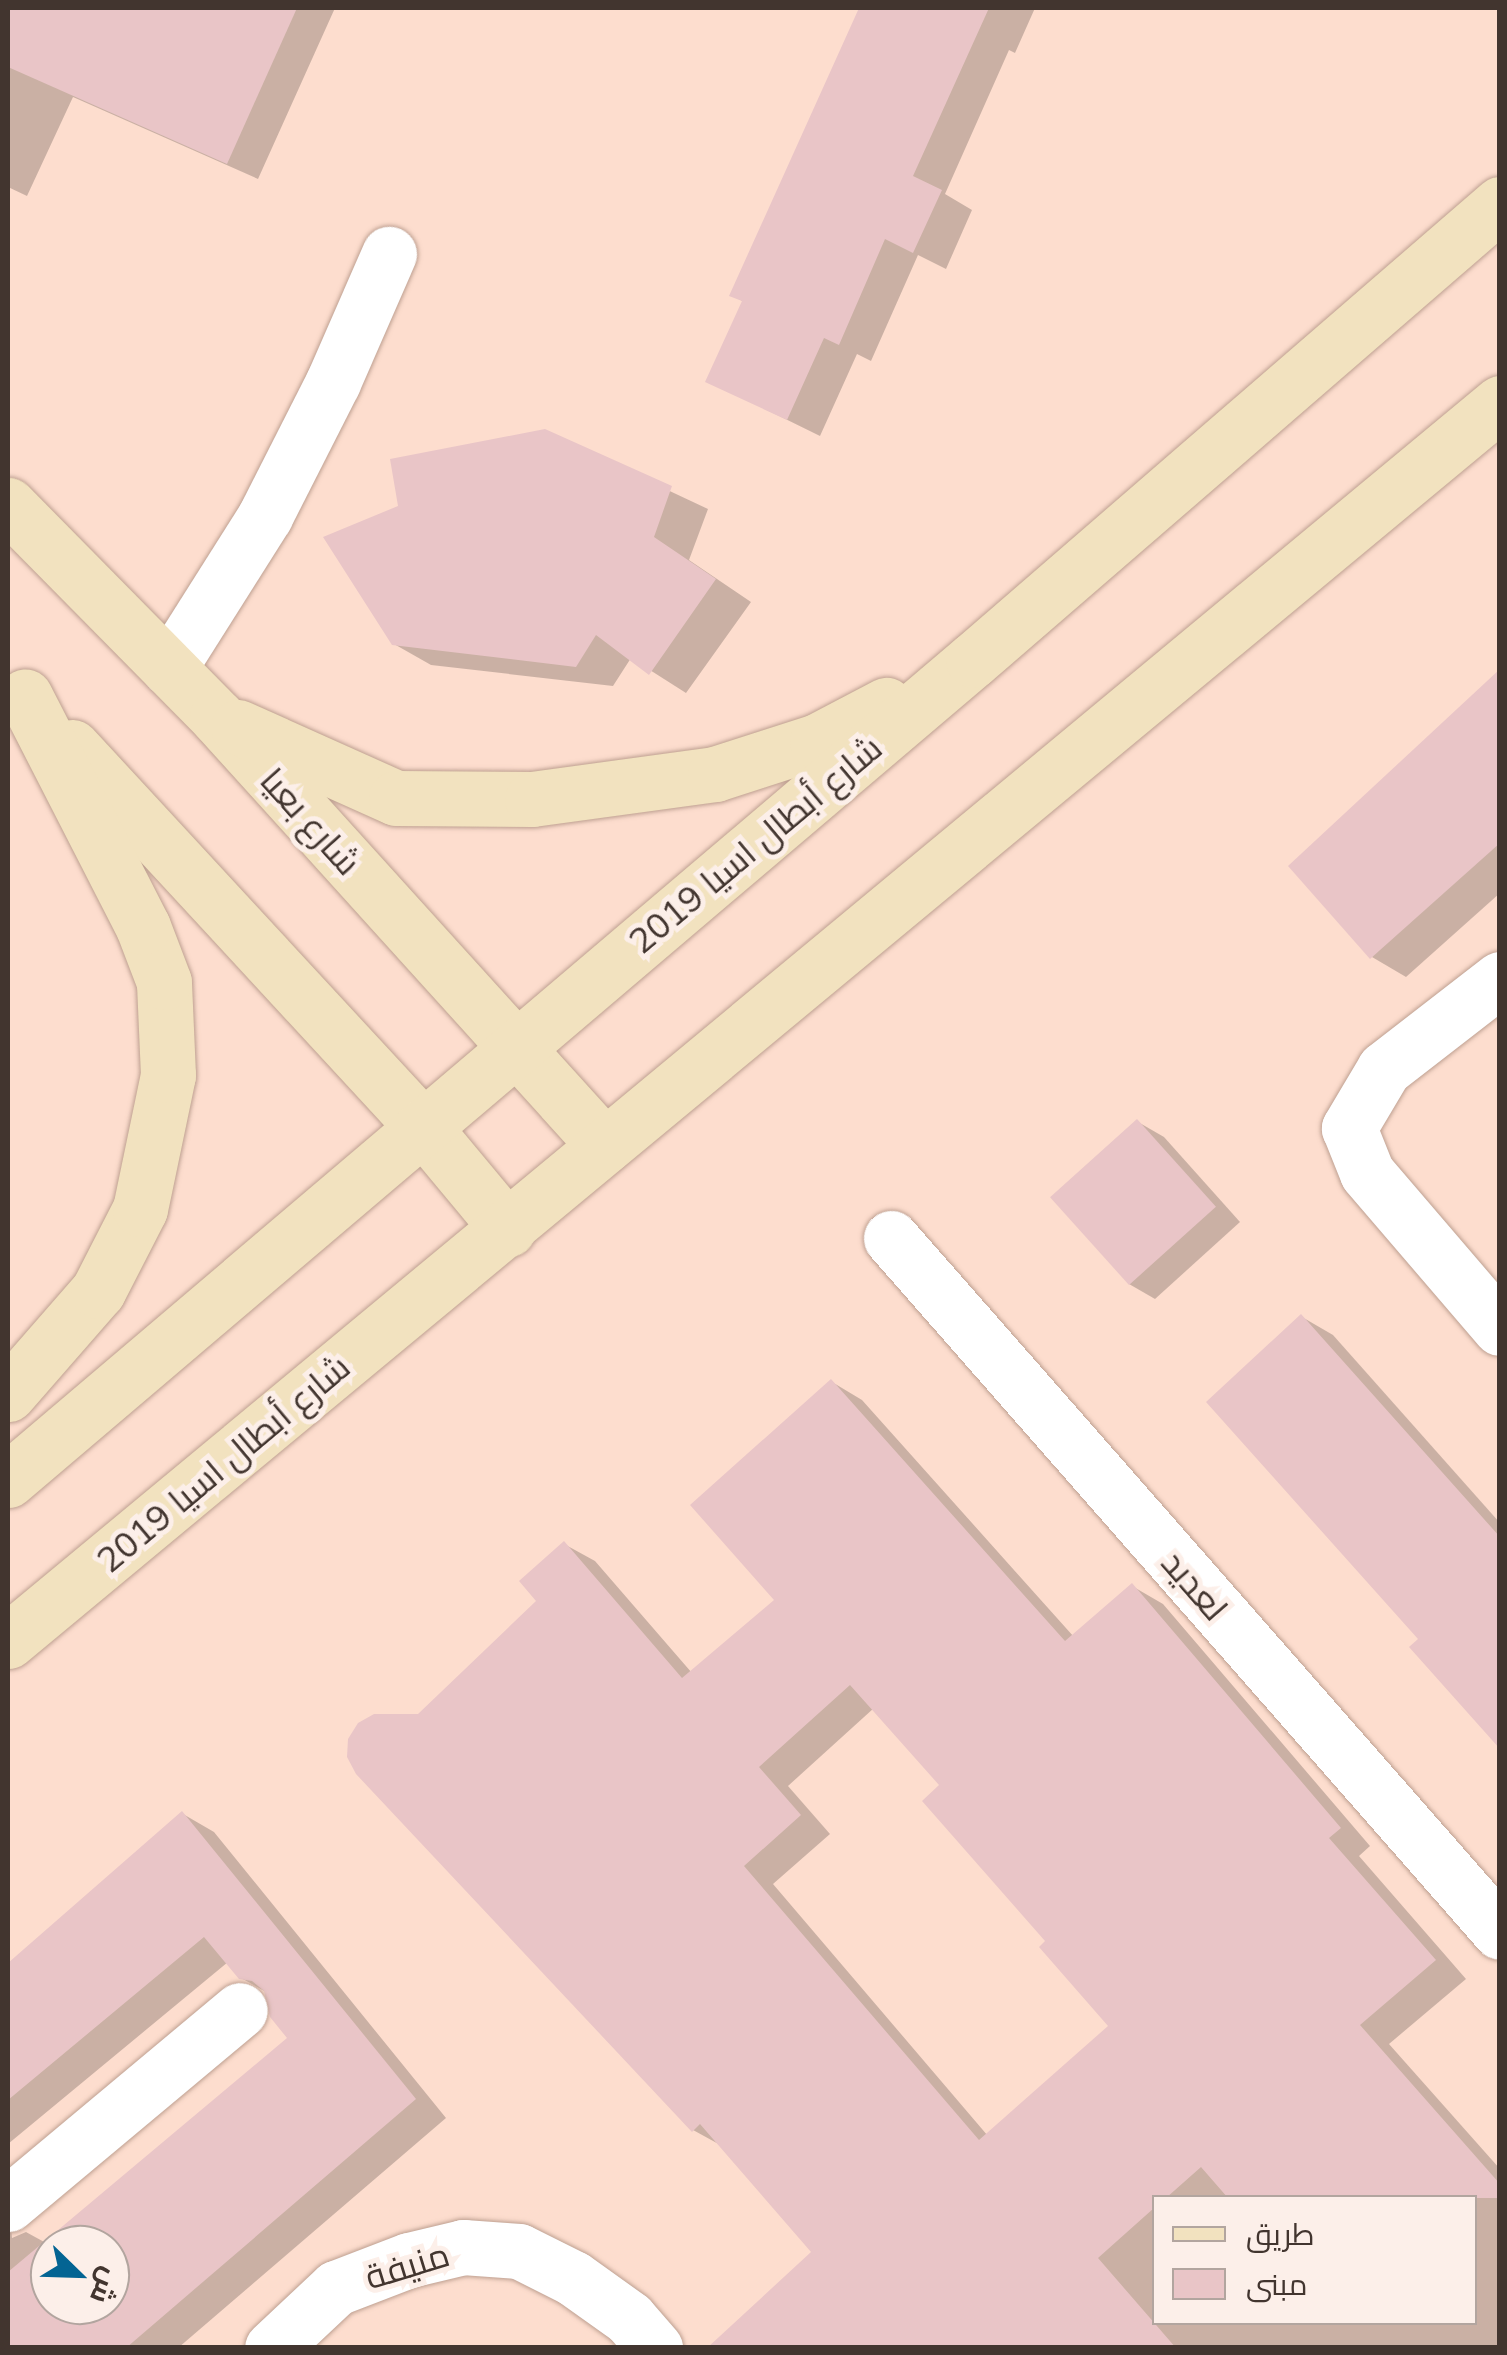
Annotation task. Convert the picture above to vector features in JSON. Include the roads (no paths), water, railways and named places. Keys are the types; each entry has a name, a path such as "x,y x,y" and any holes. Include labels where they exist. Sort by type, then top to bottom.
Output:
{"main road":[{"name":"شارع أبطال اسيا 2019","path":"8,1480 973,660 1500,204"},
{"name":"شارع أبطال اسيا 2019","path":"8,1642 1500,403"},
{"name":"شارع بعيا","path":"8,505 217,717 605,1146"},
{"path":"217,717 396,798 532,799 715,774 817,741 973,660"},
{"path":"16,688 423,1127 508,1229"},
{"path":"8,1394 98,1291 140,1210 168,1074 164,982 143,927 16,688"}],"street":[{"path":"169,668 265,516 333,382 389,254"},
{"path":"1500,979 1384,1069 1350,1128 1367,1173 1500,1328"},
{"name":"لعديد","path":"891,1238 1500,1932"},
{"path":"8,2204 240,2010"},
{"name":"منيفة","path":"272,2348 336,2288 409,2260 463,2247 520,2251 573,2278 628,2318 655,2348"}]}
